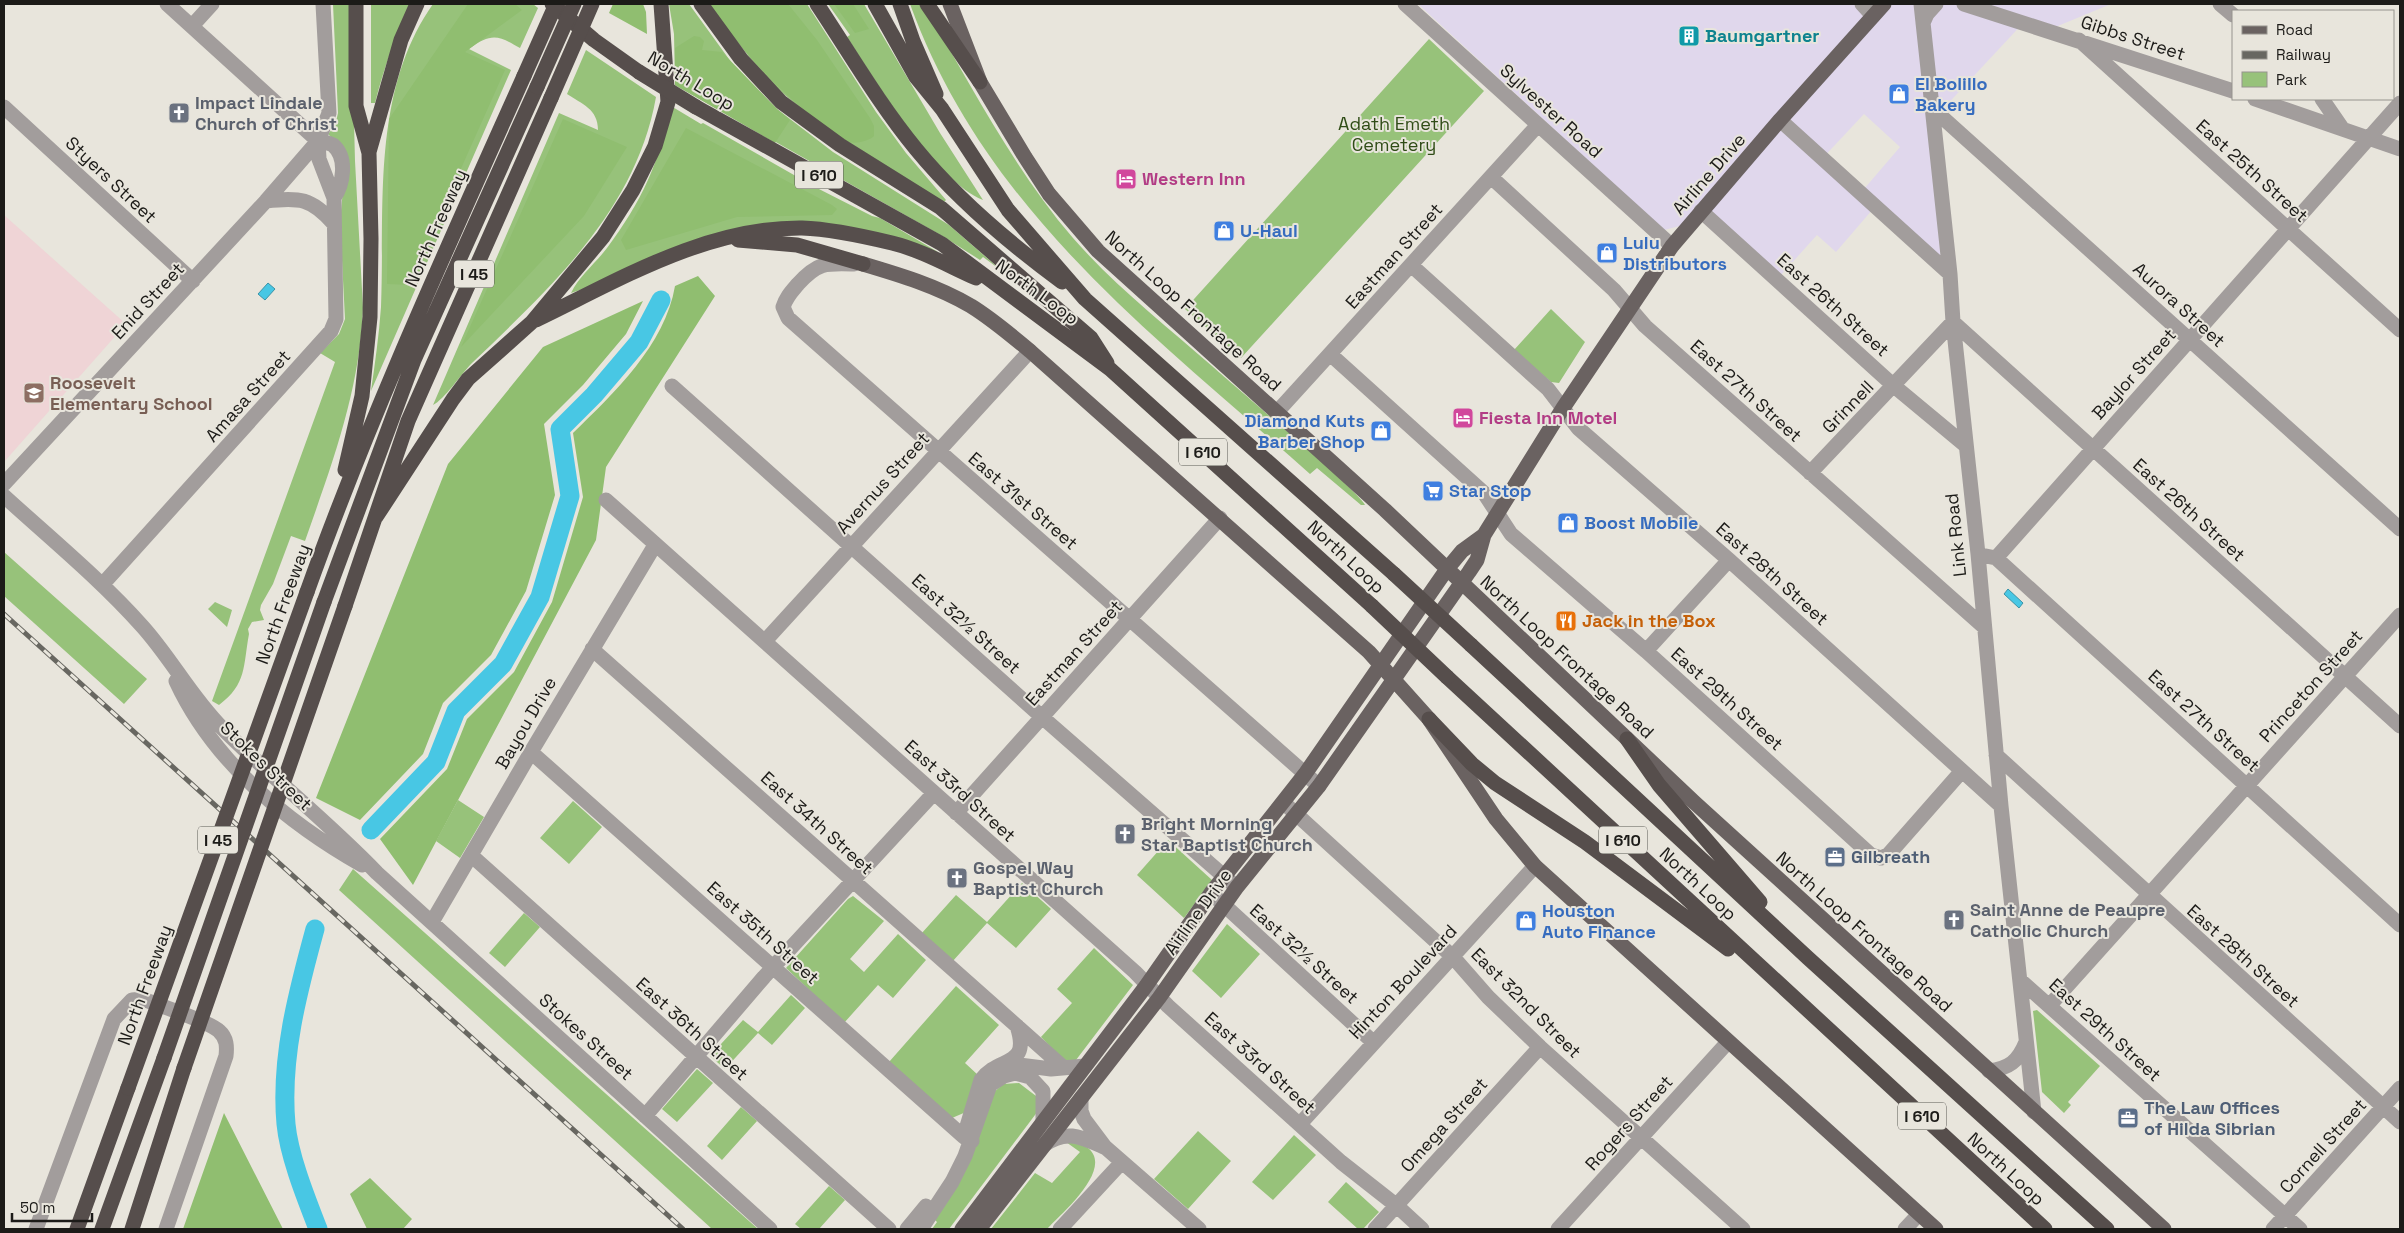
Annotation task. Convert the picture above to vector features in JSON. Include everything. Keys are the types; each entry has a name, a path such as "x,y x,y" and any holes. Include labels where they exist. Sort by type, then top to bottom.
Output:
{"highway":[{"path":"336,510 362,396 370,317 369,153 356,106 356,4"},
{"path":"369,153 401,40 417,4"},
{"name":"North Loop","path":"554,4 594,40 639,72 696,107 942,244 1110,369 1372,606 2045,1229"},
{"name":"North Freeway","path":"77,1229 336,510 402,349 524,76 554,4"},
{"name":"North Freeway","path":"102,1229 324,602 414,360 574,4"},
{"name":"I 45","path":"132,1229 184,1068 408,422 592,4"},
{"path":"376,517 468,379 532,322 603,237 633,190 655,146 668,102 660,4"},
{"path":"700,4 741,59 781,102 833,141 941,208 1091,338 1110,369"},
{"path":"817,4 891,115 916,149 945,181 1024,254 1086,299"},
{"name":"North Loop","path":"875,4 916,77 942,109 1008,210 1086,299 1394,574 1808,958 2107,1229"},
{"path":"900,4 913,41 942,109"},
{"path":"927,4 980,82"},
{"path":"532,322 678,253 724,239 762,231 801,228 826,230 894,244 996,286"},
{"path":"724,239 797,245 863,264"},
{"path":"1429,719 1472,764 1495,783 1585,842 1799,1003"},
{"path":"1627,739 1659,785 1808,958"},
{"path":"2063,1189 2115,1229"}],"main road":[{"name":"North Loop Frontage Road","path":"950,4 980,82 1049,194 1098,251 1447,569 1627,739 2164,1229"},
{"name":"Airline Drive","path":"962,1229 1146,986 1211,893 1284,803 1447,569 1462,551 1484,534 1563,408 1672,246 1780,120 1884,4"},
{"path":"863,264 910,278 971,306 1030,350 1369,652 1429,719 1496,819 1535,866 1936,1229"},
{"name":"Airline Drive","path":"979,1229 1159,998 1237,887 1319,786 1477,560 1484,534"}],"street":[{"path":"167,4 318,141 329,113 323,4"},
{"path":"192,26 212,4"},
{"name":"Sylvester Road","path":"1406,4 1672,246"},
{"path":"1862,4 1873,16"},
{"name":"Link Road","path":"1921,4 1950,274 1965,445 1978,554 2001,806 2034,1112"},
{"path":"1924,23 1927,14 1936,4"},
{"name":"Gibbs Street","path":"1964,4 2079,40 2232,92"},
{"path":"2220,4 2232,15"},
{"name":"East 25th Street","path":"2079,40 2400,330"},
{"path":"2257,100 2400,149"},
{"path":"2323,100 2342,128"},
{"name":"Baylor Street","path":"1996,558 2400,103"},
{"name":"Styers Street","path":"4,107 193,281"},
{"name":"Aurora Street","path":"1933,108 2400,529"},
{"path":"1780,120 1950,274"},
{"name":"Eastman Street","path":"1276,412 1538,125"},
{"name":"Amasa Street","path":"102,585 330,331 336,319 334,198 319,159 318,141 332,144 339,153 342,178 334,198"},
{"name":"Enid Street","path":"4,484 193,281 318,141"},
{"name":"East 27th Street","path":"1491,177 1614,290 1645,326 1984,627"},
{"path":"266,201 288,198 306,201 322,210 334,224"},
{"name":"East 26th Street","path":"1701,211 1894,386 1965,445"},
{"name":"East 31st Street","path":"863,264 826,264 812,269 790,293 784,303 784,311 792,322 1319,786"},
{"name":"East 28th Street","path":"1411,265 1548,389 1578,428 1729,560 1961,772 2001,806"},
{"name":"East 26th Street","path":"1953,322 2400,726"},
{"name":"Grinnell","path":"1810,473 1953,322"},
{"name":"Avernus Street","path":"765,641 1030,350"},
{"name":"East 29th Street","path":"1330,354 1484,493 1511,534 1646,651 1874,857 1881,858 1888,855 1961,772"},
{"name":"East 32½ Street","path":"672,386 1042,717 1237,887"},
{"name":"Stokes Street","path":"4,496 102,585 143,627 220,727 309,810 346,840 377,873 770,1229"},
{"name":"East 33rd Street","path":"606,500 1135,972 1146,986 1340,1162 1397,1206 1422,1229"},
{"name":"Eastman Street","path":"956,813 1220,518"},
{"name":"Bayou Drive","path":"432,922 472,856 530,752 655,545"},
{"name":"East 27th Street","path":"1978,554 1996,558 2400,925"},
{"path":"1646,651 1729,560"},
{"name":"Princeton Street","path":"2050,1006 2400,615"},
{"name":"East 34th Street","path":"592,649 1063,1067"},
{"name":"East 35th Street","path":"530,752 968,1139"},
{"name":"East 28th Street","path":"1996,755 2400,1122"},
{"path":"645,1116 773,968 934,793"},
{"name":"East 32nd Street","path":"1284,803 1453,957 1488,997 1540,1047 1743,1229"},
{"name":"East 36th Street","path":"472,856 889,1229"},
{"name":"Hinton Boulevard","path":"1300,1124 1535,866"},
{"name":"East 32½ Street","path":"1211,893 1373,1042"},
{"name":"East 29th Street","path":"2020,980 2300,1229"},
{"path":"36,1229 114,1018 132,1000 143,999 215,1028 220,1031 227,1046 226,1056 166,1229"},
{"path":"907,1229 940,1184 968,1139 981,1080 985,1075 1014,1060 1021,1048 1022,1041 1017,1026"},
{"name":"Rogers Street","path":"1564,1227 1641,1137 1728,1042"},
{"path":"1989,1071 2012,1064 2022,1053 2026,1042"},
{"name":"Omega Street","path":"1375,1229 1540,1047"},
{"path":"1005,1063 1051,1069 1084,1066"},
{"path":"921,1229 952,1182 990,1085 1004,1076 1015,1073 1030,1077 1043,1091 1044,1121"},
{"name":"Cornell Street","path":"2273,1229 2400,1088"},
{"path":"1081,1098 1081,1111 1084,1119 1105,1147 1199,1229"},
{"path":"1044,1145 1055,1136 1062,1135 1078,1136 1105,1147"},
{"path":"1060,1229 1122,1162"},
{"path":"1905,1229 1919,1214"}],"shaded area":[{"path":"1418,4 2111,4 2053,28 2026,20 1928,125 1941,258 1864,189 1900,147 1864,114 1819,162 1873,209 1836,252 1817,235 1780,276 1715,217 1664,230"},
{"name":"Roosevelt Elementary School","path":"4,215 126,324 4,462"}],"green space":[{"path":"333,4 351,4 355,161 363,308 361,338 343,426 305,541 291,536 273,584 261,605 260,610 264,620 252,622 248,629 249,634 244,665 239,682 235,690 219,705 212,701 335,362 320,353 339,334 345,319 340,221 343,190 335,141 328,134 335,126 338,113"},
{"path":"371,4 411,4 390,52 375,103 371,103"},
{"path":"433,4 533,4 538,8 520,48 500,38 489,38 469,49 511,70 371,391 381,307 383,190 390,112 399,74 413,38"},
{"path":"468,4 515,4 522,10 465,52 505,70 409,285 387,284 389,119"},
{"path":"613,4 643,4 646,12 647,34 609,13"},
{"path":"669,4 689,4 734,66 777,109 833,152 949,225 1002,271 983,257 980,260 944,237 675,85 674,34"},
{"path":"708,4 807,4 876,112 906,153 946,200 944,202 939,200 812,117 792,101 764,75"},
{"path":"708,4 788,4 817,40 870,118 874,126 874,136 862,142 849,142 809,114 762,70"},
{"path":"828,4 864,4 940,133 983,200 965,189 946,173 908,128 874,79 847,37 850,35"},
{"path":"834,4 853,4 869,29 855,33"},
{"path":"910,4 923,4 1012,154 1051,211 1073,238 1105,272 1320,460 1365,505 1361,505 1317,468 1310,474 1134,318 1079,264 1028,207 982,145 943,78"},
{"path":"694,36 700,37 704,41 702,50 722,52 790,120 775,143 675,85 675,48"},
{"name":"Adath Emeth Cemetery","path":"1429,39 1484,91 1241,358 1185,309"},
{"path":"586,50 656,97 646,138 630,176 610,211 560,275 472,363 442,398 433,405 559,113 598,130 592,112 567,94"},
{"path":"671,106 815,187 872,216 880,218 938,252 779,224 571,293 619,231 648,181 661,146"},
{"path":"563,119 627,147 584,216 461,347"},
{"path":"686,128 837,209 832,215 737,217 626,250 621,240"},
{"path":"698,276 715,296 606,467 596,540 413,885 380,839 447,769 467,719 514,672 552,602 583,497 573,433 636,367 661,328 675,286"},
{"path":"643,301 626,334 583,385 544,424 555,495 526,591 491,655 443,703 423,754 360,820 316,798 448,464 543,347"},
{"path":"1551,309 1585,342 1559,383 1551,382 1514,350"},
{"path":"4,552 147,679 124,704 4,596"},
{"path":"215,602 232,610 227,627 208,609"},
{"path":"458,800 484,817 460,858 436,841"},
{"path":"573,801 602,827 569,864 540,838"},
{"path":"1168,840 1212,880 1184,918 1137,875"},
{"path":"353,869 758,1229 712,1229 339,890"},
{"path":"1022,883 1051,909 1016,948 987,923 952,962 921,934 956,895 987,922"},
{"path":"853,896 884,921 850,959 864,972 898,934 926,960 893,998 878,985 844,1023 786,968 848,899"},
{"path":"524,913 540,927 505,967 489,953"},
{"path":"1227,924 1260,954 1221,998 1192,971"},
{"path":"1094,948 1133,985 1076,1060 1064,1061 1041,1037 1072,1003 1057,989"},
{"path":"956,986 999,1025 965,1063 978,1075 966,1112 952,1118 889,1062"},
{"path":"791,995 805,1008 772,1045 758,1033 725,1069 710,1056 743,1020 758,1032"},
{"path":"2037,1010 2100,1066 2068,1102 2071,1105 2064,1113 2042,1092 2033,1011"},
{"path":"697,1069 713,1083 677,1122 662,1109"},
{"path":"1019,1083 1036,1096 1038,1111 949,1229 932,1229 937,1222 934,1219 992,1094 1003,1084"},
{"path":"741,1107 757,1121 722,1160 707,1146"},
{"path":"224,1113 283,1229 183,1229"},
{"path":"1198,1131 1231,1161 1188,1209 1154,1179"},
{"path":"1294,1135 1316,1155 1273,1200 1252,1182"},
{"path":"1066,1142 1088,1148 1094,1157 1095,1167 1090,1179 1073,1202 1047,1229 991,1229 1035,1173 1052,1183 1080,1152"},
{"path":"370,1178 412,1219 403,1229 367,1229 350,1194"},
{"path":"1346,1182 1379,1212 1363,1229 1358,1229 1328,1202"},
{"path":"829,1186 845,1200 819,1229 801,1229 795,1224"}],"water":[{"path":"268,283 275,289 265,300 258,294"},
{"path":"2008,589 2023,603 2019,608 2004,594"}],"waterway":[{"path":"371,830 436,762 456,711 503,664 540,597 570,496 560,429 594,395 639,342 661,300"},
{"path":"315,929 302,976 292,1025 288,1050 285,1099 286,1124 291,1150 318,1229"}],"railway":[{"path":"4,614 683,1229"}],"place":[{"name":"Baumgartner","path":"1689,36"},
{"name":"El Bolillo Bakery","path":"1899,94"},
{"name":"Impact Lindale Church of Christ","path":"179,113"},
{"name":"Western Inn","path":"1126,179"},
{"name":"U-Haul","path":"1224,231"},
{"name":"Lulu Distributors","path":"1607,253"},
{"name":"Roosevelt Elementary School","path":"34,393"},
{"name":"Fiesta Inn Motel","path":"1463,418"},
{"name":"Diamond Kuts Barber Shop","path":"1381,431"},
{"name":"Star Stop","path":"1433,491"},
{"name":"Boost Mobile","path":"1568,523"},
{"name":"Jack in the Box","path":"1566,621"},
{"name":"Bright Morning Star Baptist Church","path":"1125,834"},
{"name":"Gilbreath","path":"1835,857"},
{"name":"Gospel Way Baptist Church","path":"957,878"},
{"name":"Saint Anne de Peaupre Catholic Church","path":"1954,920"},
{"name":"Houston Auto Finance","path":"1526,921"},
{"name":"The Law Offices of Hilda Sibrian","path":"2128,1118"}]}
